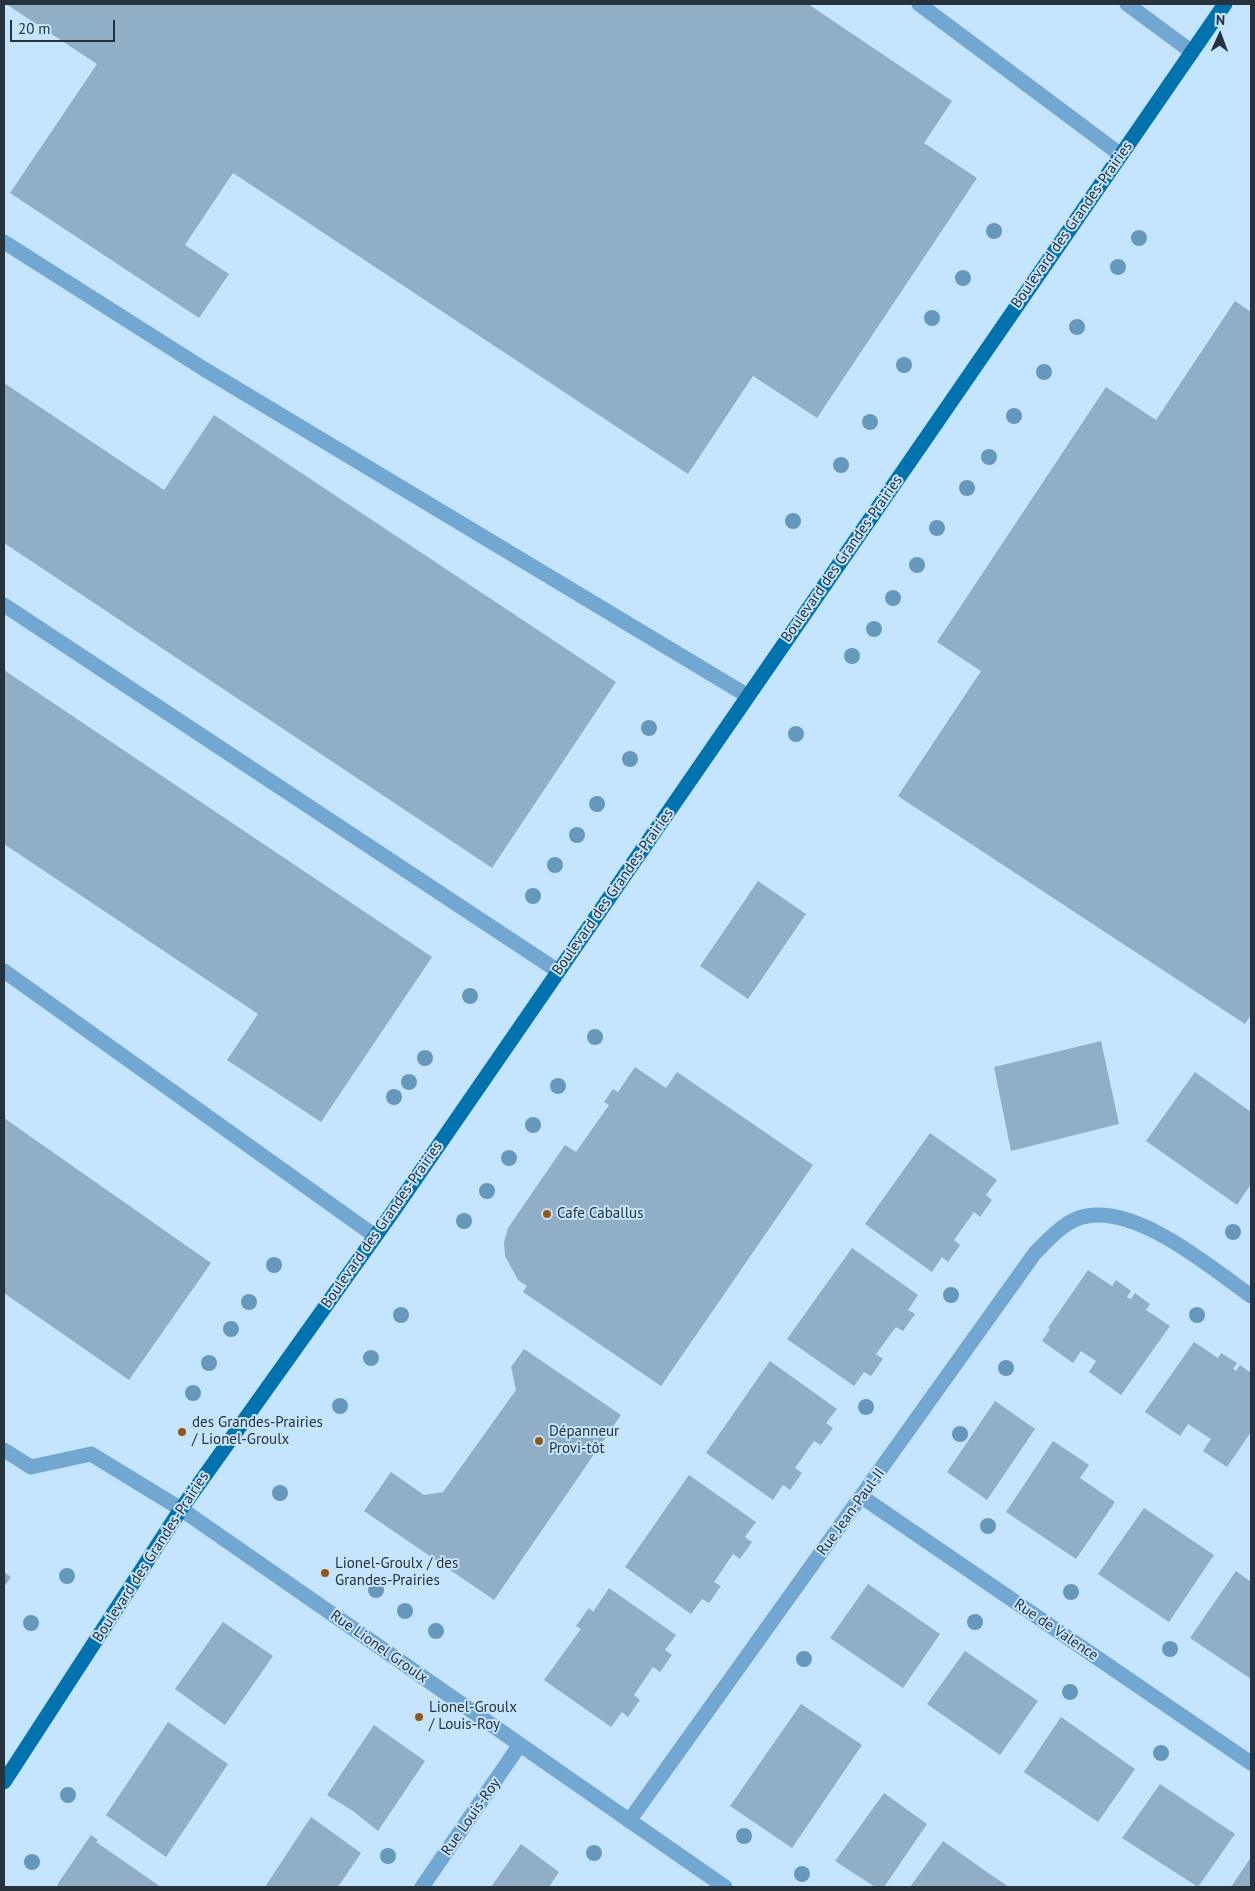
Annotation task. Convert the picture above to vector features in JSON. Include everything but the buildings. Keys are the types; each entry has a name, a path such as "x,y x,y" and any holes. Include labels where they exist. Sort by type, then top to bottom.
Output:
{"main road":[{"name":"Boulevard des Grandes-Prairies","path":"4,1782 181,1509 375,1236 1225,4"}],"street":[{"path":"919,4 1120,155"},
{"path":"1127,4 1192,52"},
{"path":"4,242 204,369 748,696"},
{"path":"4,605 558,971"},
{"path":"4,971 375,1236"},
{"name":"Rue Jean-Paul-II","path":"629,1821 1035,1252 1061,1227 1086,1216 1106,1215 1133,1222 1162,1234 1251,1296"},
{"name":"Rue Lionel Groulx","path":"4,1450 31,1468 91,1454 181,1509 519,1746 726,1887"},
{"name":"Rue de Valence","path":"862,1497 1251,1763"},
{"name":"Rue Louis-Roy","path":"422,1887 519,1746"}],"place":[{"name":"Cafe Caballus","path":"547,1214"},
{"name":"des Grandes-Prairies / Lionel-Groulx","path":"182,1432"},
{"name":"Dépanneur Provi-tôt","path":"539,1441"},
{"name":"Lionel-Groulx / des Grandes-Prairies","path":"325,1573"},
{"name":"Lionel-Groulx / Louis-Roy","path":"419,1717"}]}
